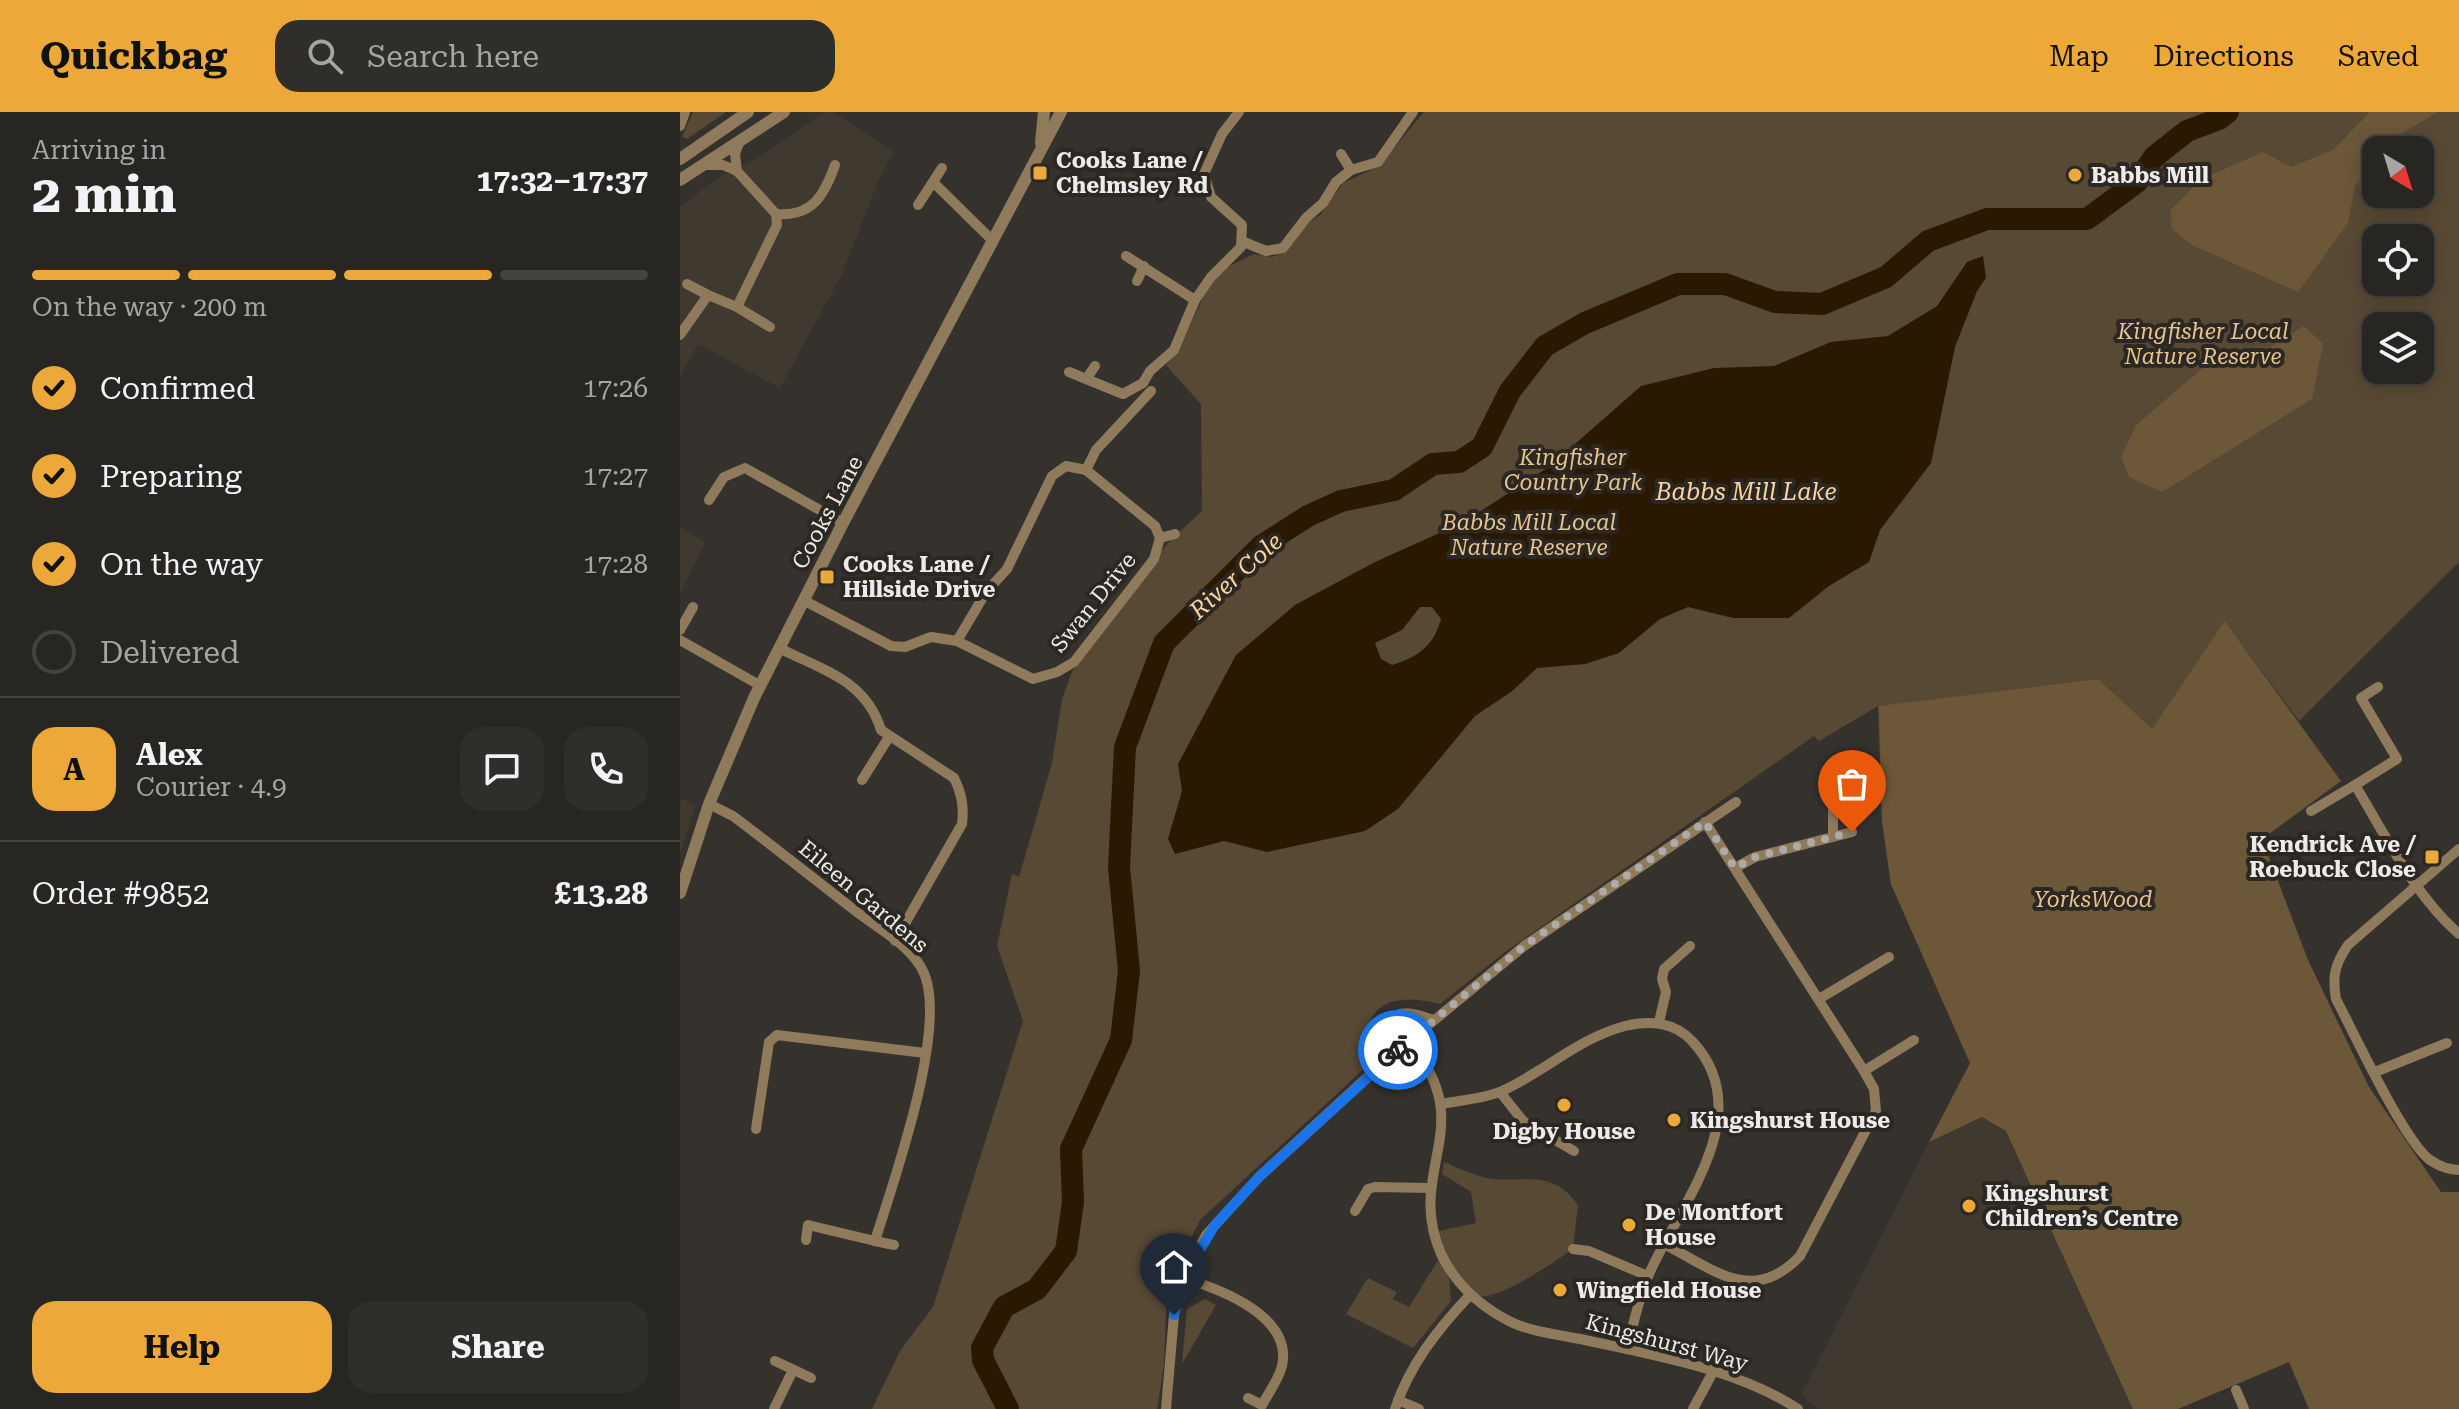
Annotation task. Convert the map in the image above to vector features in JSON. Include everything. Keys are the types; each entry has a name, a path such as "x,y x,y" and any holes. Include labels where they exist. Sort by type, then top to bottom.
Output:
{"street":[{"path":"680,126 685,112"},
{"path":"680,159 748,112"},
{"path":"680,180 784,112"},
{"name":"Cooks Lane","path":"1036,162 1045,130 1044,112"},
{"name":"Cooks Lane","path":"680,893 709,804 779,648 1061,112"},
{"path":"1069,372 1109,391 1123,394 1143,383 1150,371 1174,350 1195,300 1244,242 1242,225 1211,197 1204,174 1222,134 1239,112"},
{"path":"1244,242 1266,251 1283,248 1306,218 1323,203 1336,182 1351,170 1378,162 1413,112"},
{"path":"737,171 735,154 741,138"},
{"path":"1341,154 1351,170"},
{"path":"702,165 723,165 737,171 776,214 794,215 818,203 835,165"},
{"path":"918,205 935,184 942,168"},
{"path":"935,184 993,241"},
{"path":"737,307 773,235 776,214"},
{"path":"1126,256 1195,300"},
{"path":"1137,281 1144,266"},
{"path":"687,284 737,307 770,327"},
{"path":"680,335 708,295"},
{"path":"1087,378 1095,366"},
{"path":"957,641 986,592 1007,569 1052,476 1066,466 1086,470 1096,450 1151,391"},
{"path":"709,500 724,477 745,468 843,523"},
{"name":"Swan Drive","path":"803,600 891,646 905,647 931,637 957,641 1033,679 1067,668 1154,559 1160,538 1148,517 1107,490 1086,470"},
{"path":"1160,538 1175,534"},
{"path":"680,630 693,607"},
{"path":"680,640 761,686"},
{"path":"779,648 862,692 874,708 881,730 954,778 964,809 962,824 895,941"},
{"path":"2311,811 2397,759 2361,698 2378,687"},
{"path":"862,780 889,737"},
{"path":"2355,785 2417,886 2440,917 2459,934"},
{"path":"1166,1409 1174,1315 1183,1278 1206,1235 1241,1196 1385,1061 1524,946 1736,802"},
{"name":"Eileen Gardens","path":"709,804 733,816 895,941 921,967 927,982 930,998 921,1082 875,1241"},
{"path":"1833,806 1833,835"},
{"path":"1664,1244 1738,1282 1763,1281 1784,1273 1800,1256 1876,1111 1874,1089 1864,1071 1705,822"},
{"path":"1735,868 1755,857 1852,832"},
{"path":"2459,849 2348,945 2337,962 2333,979 2336,999 2409,1134 2428,1159 2449,1170 2459,1170"},
{"path":"1659,1022 1666,992 1662,979 1664,969 1690,946"},
{"path":"1819,999 1889,957"},
{"path":"1385,1061 1382,1023 1396,1012 1412,1012 1433,1020"},
{"path":"1442,1104 1500,1092 1599,1035 1626,1026 1659,1022 1687,1035 1703,1053 1720,1096 1718,1127 1706,1163 1648,1276 1626,1349"},
{"path":"756,1129 769,1042 777,1035 925,1053"},
{"path":"1864,1071 1914,1040"},
{"name":"Kingshurst Way","path":"1408,1041 1431,1071 1442,1104 1443,1124 1430,1188 1434,1232 1441,1253 1470,1295 1510,1322 1713,1372 1771,1391 1798,1409"},
{"path":"2375,1072 2447,1043"},
{"path":"1500,1092 1523,1121 1574,1151"},
{"path":"1355,1211 1368,1189 1430,1188"},
{"path":"806,1240 808,1225 894,1245"},
{"path":"1573,1249 1589,1251 1648,1276"},
{"path":"1183,1278 1203,1284 1263,1316 1275,1330 1280,1340 1282,1367 1262,1405 1248,1398"},
{"path":"1419,1409 1396,1404 1409,1373 1439,1328 1470,1295"},
{"path":"775,1361 811,1378"},
{"path":"774,1409 793,1370"},
{"path":"1693,1409 1713,1372"},
{"path":"2236,1390 2244,1409"}],"shaded area":[{"path":"824,112 832,112 894,151 877,184 842,274 780,388 698,344 680,377 680,207 719,177 757,158"},
{"path":"680,527 705,542 680,594"},
{"path":"680,798 695,806 680,855"},
{"name":"Kingshurst Children’s Centre","path":"1982,1117 2006,1131 2133,1409 1818,1409 1801,1395 1929,1142"}],"green space":[{"path":"693,112 726,112 687,139 682,137"},
{"name":"Kingfisher Country Park","path":"1424,112 2459,112 2459,562 2299,721 2225,621 2254,831 2459,1409 2309,1409 2334,1317 2133,1409 2006,1131 1970,1063 1891,884 1882,821 1878,706 1819,741 1814,736 1505,952 1440,1004 1405,1000 1380,1008 1367,1029 1368,1065 1200,1220 1167,1286 1164,1365 1157,1409 872,1409 900,1351 933,1307 1023,1021 997,946 1012,874 1019,877 1052,763 1062,699 1072,672 1167,544 1202,511 1201,404 1166,365 1179,351 1204,295 1222,270 1254,254 1272,257 1286,251 1307,223 1320,215 1343,183 1379,166"},
{"path":"2370,112 2438,112 2397,136 2362,136 2362,177 2355,186 2348,223 2298,292 2192,245 2172,229 2170,211 2200,180 2263,152 2291,167 2333,150"},
{"path":"2304,326 2323,344 2312,399 2162,492 2129,477 2121,457 2136,425 2205,366 2244,348 2270,347"},
{"name":"YorksWood","path":"2225,621 2341,781 2262,839 2308,960 2369,1087 2441,1192 2459,1192 2459,1409 2309,1409 2289,1362 2178,1409 2133,1409 2006,1131 1982,1117 1929,1142 1970,1063 1891,884 1882,821 1879,706 2098,679 2152,729"},
{"path":"1444,1162 1486,1178 1540,1180 1559,1187 1578,1205 1573,1249 1509,1288 1495,1294 1472,1295 1459,1284 1448,1267 1434,1232 1476,1223 1471,1192 1442,1174"},
{"path":"1439,1259 1449,1278 1451,1301 1413,1348 1346,1314 1368,1278 1397,1292 1393,1299 1409,1307"},
{"path":"1205,1299 1216,1305 1182,1364 1187,1309"}],"water":[{"name":"Babbs Mill Lake","path":"1983,256 1986,278 1977,291 1955,347 1931,463 1880,530 1869,562 1829,586 1789,618 1733,618 1688,607 1660,619 1619,653 1585,664 1537,668 1511,692 1475,716 1398,809 1365,831 1267,852 1224,841 1175,854 1168,839 1182,791 1178,764 1236,655 1295,605 1375,562 1464,522 1550,466 1641,386 1714,368 1774,366 1831,342 1888,336 1937,306 1967,262","holes":["1420,607 1432,607 1441,619 1430,643 1410,658 1392,665 1381,659 1375,643 1402,630"]}],"waterway":[{"name":"River Cole","path":"1008,1409 983,1360 982,1348 1004,1307 1037,1289 1066,1251 1073,1202 1071,1149 1121,1040 1129,971 1119,867 1125,747 1164,643 1261,546 1308,516 1341,501 1394,490 1433,464 1459,462 1482,447 1510,391 1545,346 1585,323 1678,284 1725,284 1775,302 1822,304 1886,277 1928,241 1987,219 2087,219 2137,182 2154,157 2187,131 2219,119 2228,112"}],"way so far":[{"path":"1398,1050 1524,946 1705,822 1735,868 1755,857 1852,832"}],"place":[{"name":"Cooks Lane / Chelmsley Rd","path":"1040,173"},
{"name":"Babbs Mill","path":"2075,175"},
{"name":"Cooks Lane / Hillside Drive","path":"827,577"},
{"name":"Kendrick Ave / Roebuck Close","path":"2432,857"},
{"name":"Digby House","path":"1564,1105"},
{"name":"Kingshurst House","path":"1674,1120"},
{"name":"Kingshurst Children’s Centre","path":"1969,1206"},
{"name":"De Montfort House","path":"1629,1225"},
{"name":"Wingfield House","path":"1560,1290"}],"route":[{"path":"1174,1315 1183,1278 1206,1235 1259,1177 1398,1050"}],"park label":[{"name":"Kingfisher Local Nature Reserve","path":"2203,344"},
{"name":"Babbs Mill Local Nature Reserve","path":"1529,534"}]}
